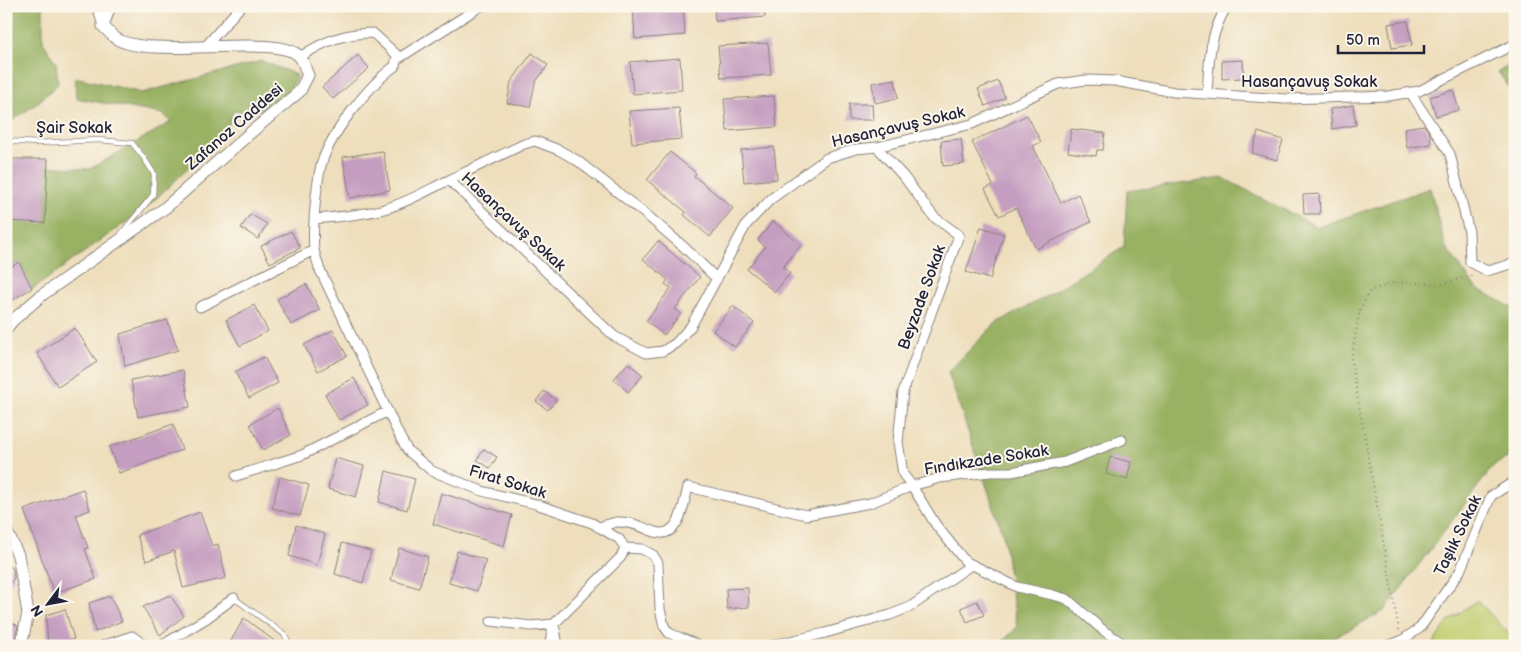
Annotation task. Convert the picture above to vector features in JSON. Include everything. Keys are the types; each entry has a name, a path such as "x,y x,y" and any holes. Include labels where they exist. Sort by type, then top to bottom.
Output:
{"street":[{"path":"98,6 103,26 117,39 147,47 261,47 288,50 300,57 319,44 353,33 373,33 398,55 396,60"},
{"path":"103,26 110,6"},
{"path":"205,46 241,6"},
{"name":"Fırat Sokak","path":"481,6 396,60 395,66 381,76 329,145 320,169 314,250 319,268 408,451 432,471 482,492 536,504 592,524 619,539 626,548"},
{"path":"1207,94 1210,47 1219,19 1227,6"},
{"name":"Hasançavuş Sokak","path":"315,219 356,215 386,209 449,180 614,336 646,354 663,351 676,343 691,326 746,225 771,200 827,158 856,149 877,147 972,124 1058,84 1086,80 1115,82 1174,92 1294,99 1388,96 1419,91 1515,44"},
{"name":"Zafanoz Caddesi","path":"6,329 42,295 165,208 300,91 308,75 300,57"},
{"path":"1410,92 1450,154 1469,232 1470,262 1487,271 1515,263"},
{"path":"449,180 524,144 535,141 559,150 578,161 649,217 685,248 716,279"},
{"name":"Beyzade Sokak","path":"877,147 904,177 934,217 959,235 903,392 898,442 903,474 912,486"},
{"path":"200,307 314,250"},
{"path":"236,476 302,455 388,411"},
{"name":"Fındıkzade Sokak","path":"598,527 618,522 631,523 657,533 669,531 674,527 680,516 688,486 806,516 870,504 912,486 940,478 990,472 1011,472 1065,462 1122,440"},
{"name":"Taşlık Sokak","path":"1387,646 1401,641 1420,628 1460,571 1492,496 1515,480"},
{"path":"912,486 936,525 965,561 1016,587 1053,594 1067,599 1104,631 1127,646"},
{"path":"6,530 18,555 28,613 21,646"},
{"path":"549,646 554,624 621,558 626,548 642,549 653,555 658,563 660,609 664,626 669,633 700,646"},
{"path":"768,646 890,615 910,607 971,565"},
{"path":"161,646 234,598"},
{"path":"491,621 531,626 554,624"},
{"path":"554,624 558,646"},
{"path":"102,646 132,636 146,646"}],"lane":[{"name":"Şair Sokak","path":"6,141 37,143 98,140 132,143 154,174 153,195 108,250"},
{"path":"234,598 284,634 292,646"}],"path":[{"path":"1401,641 1390,589 1351,360 1360,309 1370,291 1396,282 1442,284 1487,271"}],"green space":[{"path":"6,6 43,6 43,42 56,63 58,84 36,104 6,125"},
{"path":"262,61 297,75 288,96 257,111 233,111 226,133 147,207 33,289 6,285 6,157 13,164 90,169 171,122 163,114 76,98 75,77 142,93"},
{"path":"1515,62 1515,95 1498,72"},
{"path":"1223,178 1318,227 1430,188 1445,246 1476,288 1515,309 1515,454 1494,465 1384,611 1318,646 998,646 1017,627 1003,535 948,372 995,324 1047,296 1124,247 1127,191"},
{"path":"1477,600 1515,640 1515,646 1431,646 1449,621"}],"building":[{"path":"683,6 685,35 635,39 633,7"},
{"path":"714,6 764,6 765,17 715,21"},
{"path":"1408,21 1412,45 1392,48 1388,24"},
{"path":"768,43 771,75 721,78 718,46"},
{"path":"532,53 548,65 535,83 530,107 507,103 511,82"},
{"path":"358,55 369,68 333,99 322,87"},
{"path":"680,58 682,90 633,94 630,62"},
{"path":"1243,60 1244,78 1222,79 1222,61"},
{"path":"895,79 898,98 875,103 872,83"},
{"path":"998,81 1005,98 985,106 978,89"},
{"path":"1453,90 1459,110 1436,116 1430,97"},
{"path":"774,96 777,127 727,131 724,99"},
{"path":"849,104 872,104 873,120 849,120"},
{"path":"1353,105 1356,125 1332,129 1330,109"},
{"path":"679,108 682,139 632,143 629,111"},
{"path":"1027,115 1041,142 1033,146 1061,203 1078,194 1091,222 1036,249 1016,208 999,216 985,189 993,185 972,142"},
{"path":"1424,125 1430,134 1431,144 1407,148 1404,128"},
{"path":"1071,129 1105,133 1103,150 1097,150 1096,156 1068,152"},
{"path":"1258,132 1283,140 1277,160 1252,153"},
{"path":"961,139 964,164 943,166 941,141"},
{"path":"774,147 777,179 744,182 741,150"},
{"path":"383,151 390,190 350,198 343,157"},
{"path":"670,152 696,173 694,176 733,208 710,237 684,215 686,212 647,180"},
{"path":"6,159 48,159 45,223 6,221"},
{"path":"1319,194 1320,214 1304,214 1303,195"},
{"path":"250,214 267,224 258,239 241,228"},
{"path":"773,221 801,245 783,267 790,273 775,292 747,269 765,247 758,240"},
{"path":"981,227 1004,234 990,279 966,272"},
{"path":"291,231 300,248 270,263 261,246"},
{"path":"658,241 700,277 675,309 681,314 664,335 646,321 671,288 665,284 668,280 643,259"},
{"path":"19,262 32,288 6,304 6,270"},
{"path":"306,284 320,310 291,325 277,299"},
{"path":"254,305 268,331 240,346 226,320"},
{"path":"733,306 754,323 735,347 713,331"},
{"path":"167,320 178,350 125,366 120,334"},
{"path":"75,328 97,362 58,387 37,353"},
{"path":"333,330 347,356 318,371 304,345"},
{"path":"264,357 278,383 249,398 235,372"},
{"path":"628,363 643,375 628,392 614,379"},
{"path":"183,370 190,407 138,417 131,380"},
{"path":"354,378 368,405 339,420 325,394"},
{"path":"544,391 556,400 548,410 536,401"},
{"path":"278,408 291,435 263,450 250,424"},
{"path":"173,424 182,450 119,473 109,447"},
{"path":"484,449 497,457 490,468 477,460"},
{"path":"1110,457 1131,462 1127,480 1106,474"},
{"path":"335,458 364,466 356,497 328,489"},
{"path":"386,471 415,479 407,510 379,502"},
{"path":"280,477 309,485 300,516 272,508"},
{"path":"83,489 90,510 76,515 88,548 85,549 96,579 54,593 24,510"},
{"path":"441,493 512,515 504,546 433,524"},
{"path":"200,512 212,546 218,544 226,578 183,588 174,551 146,561 137,535"},
{"path":"296,525 325,534 317,565 289,556"},
{"path":"342,543 371,551 363,583 335,574"},
{"path":"399,548 428,557 419,588 391,580"},
{"path":"457,551 486,560 477,591 449,583"},
{"path":"6,564 13,569 14,578 6,589"},
{"path":"748,588 749,607 727,609 726,589"},
{"path":"170,595 184,616 160,635 143,607"},
{"path":"110,596 122,621 95,632 89,603"},
{"path":"977,601 984,615 967,622 961,608"},
{"path":"65,609 74,639 48,646 46,615"},
{"path":"244,618 281,646 228,646"},
{"path":"6,619 18,626 15,638 10,646 6,646"}]}
